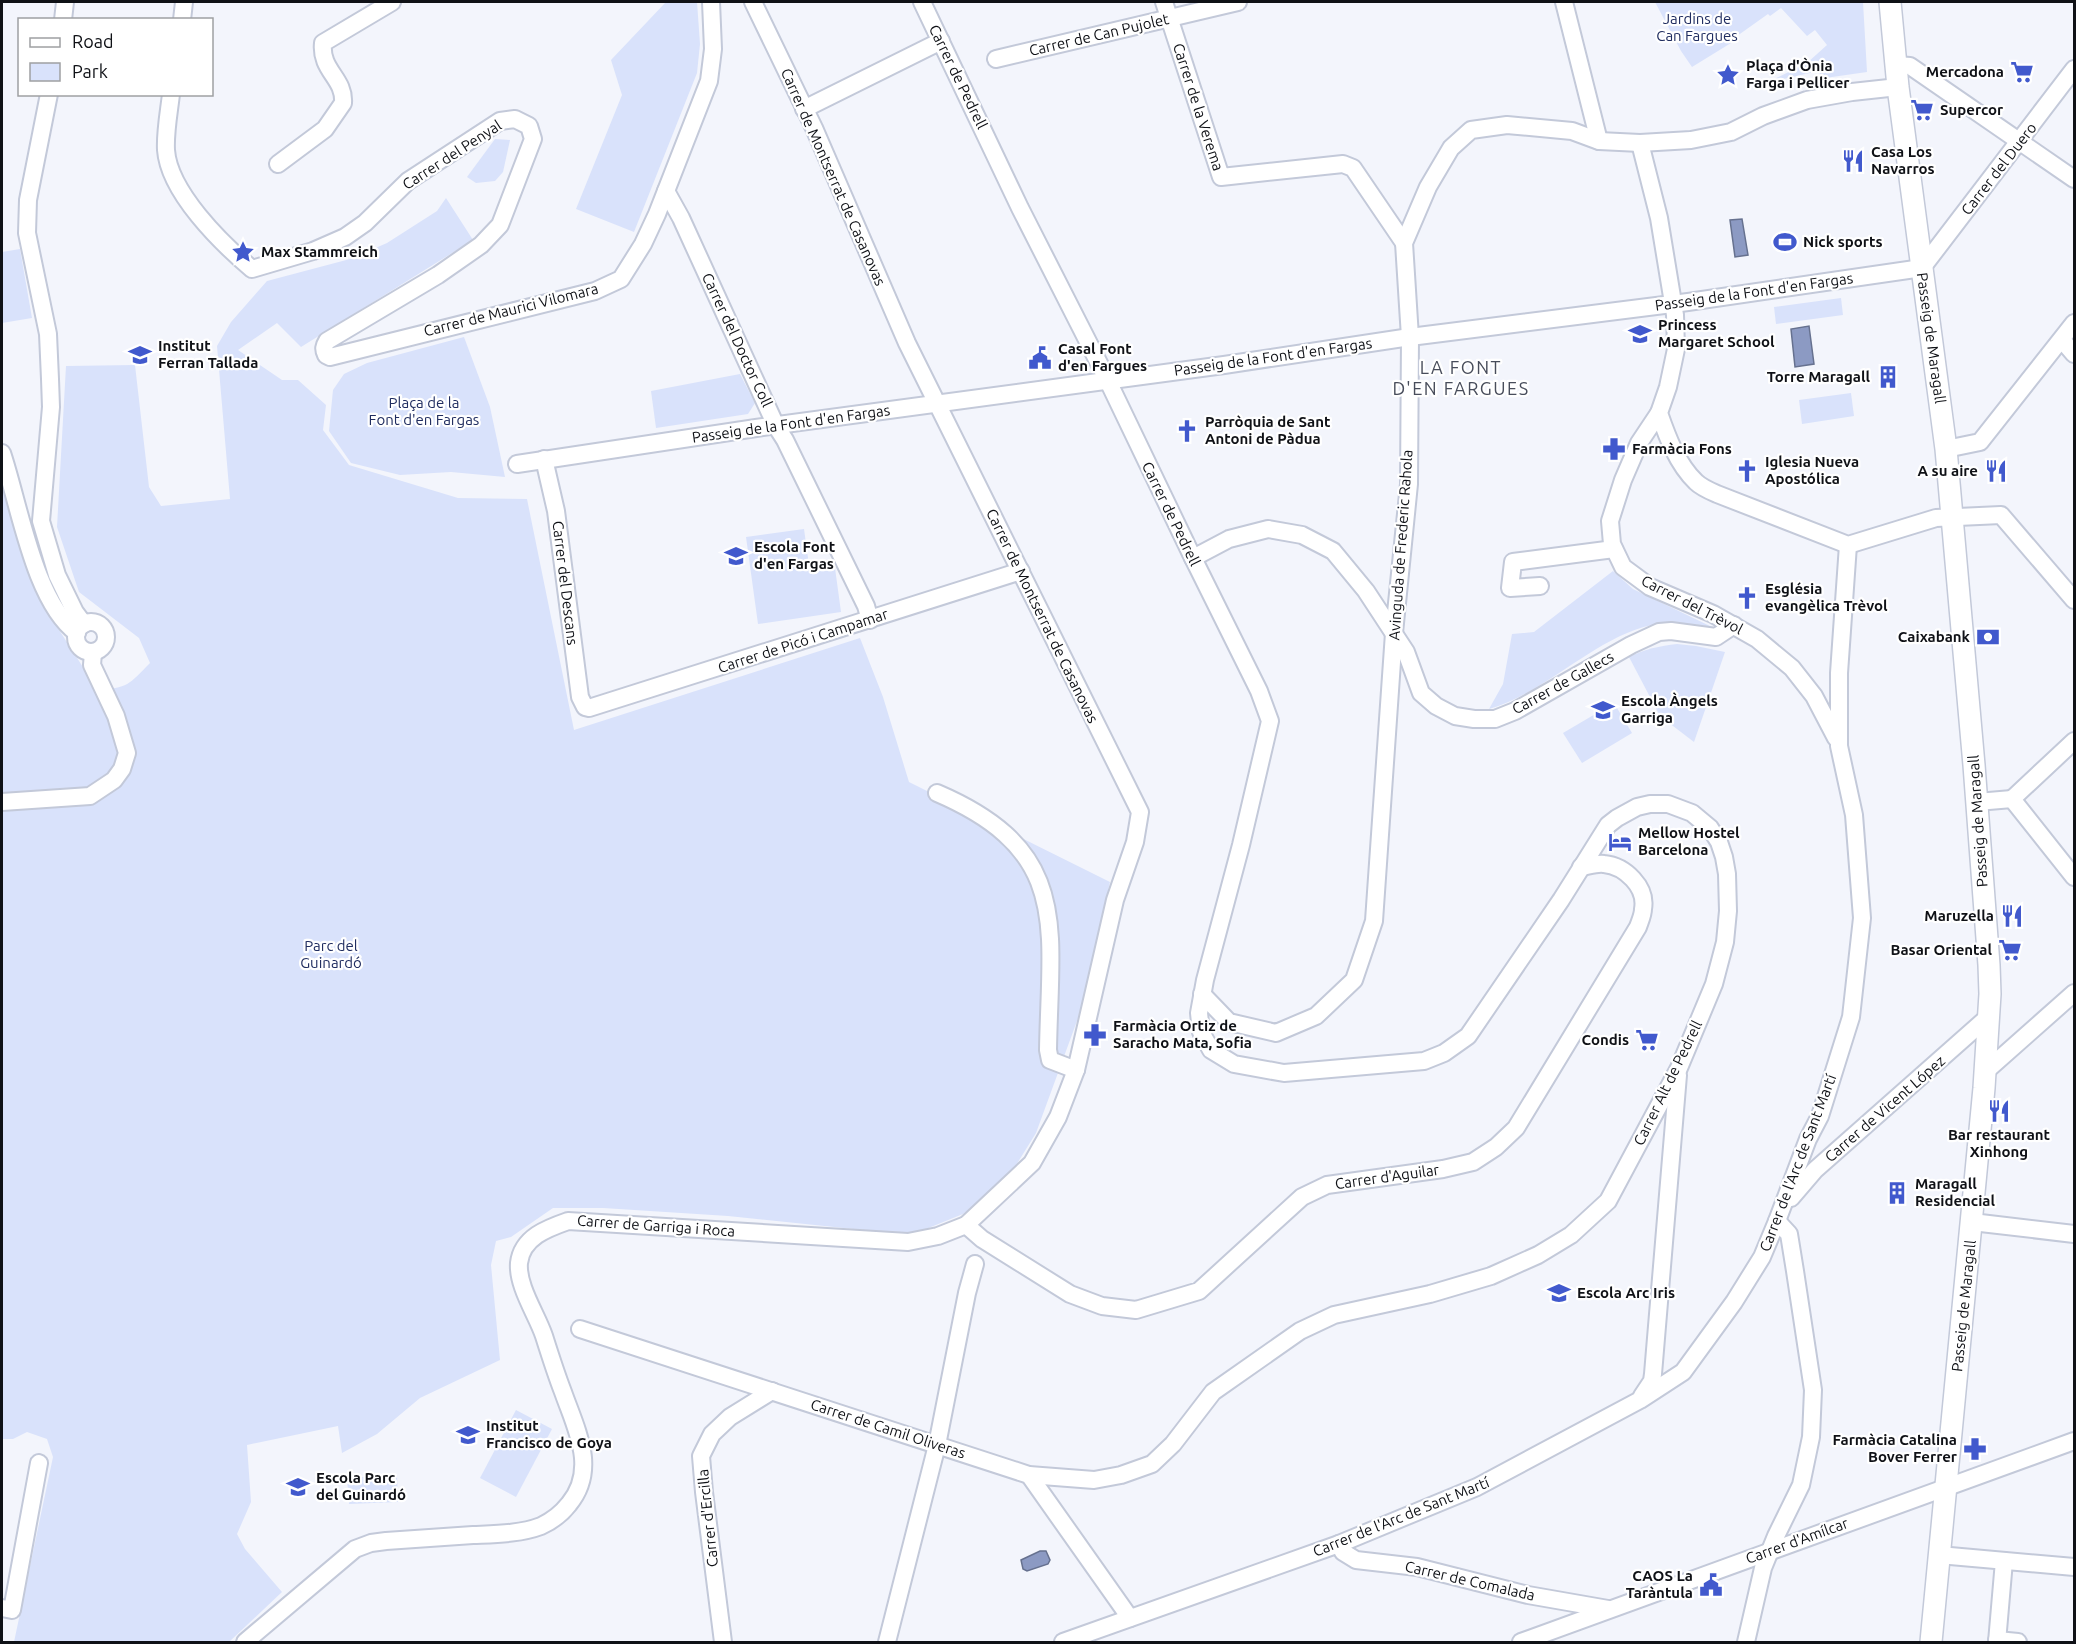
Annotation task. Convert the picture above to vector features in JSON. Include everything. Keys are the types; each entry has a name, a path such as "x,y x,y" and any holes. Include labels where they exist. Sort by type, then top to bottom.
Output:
{"street":[{"path":"63,18 65,2"},
{"path":"182,18 184,2"},
{"path":"278,164 325,129 343,103 341,87 322,56 323,43 392,2"},
{"name":"Carrer de Maurici Vilomara","path":"324,351 330,357 595,291 621,279 643,244 709,81 713,49 711,2"},
{"name":"Carrer de Montserrat de Casanovas","path":"753,2 814,128 906,343 1140,812 1135,842 1115,900 1076,1070 1058,1117 1032,1163 966,1225"},
{"name":"Carrer de Pedrell","path":"922,2 1020,208 1108,381 1259,691 1270,721 1241,845 1202,994 1199,1013 1201,1032 1211,1050"},
{"name":"Carrer de la Verema","path":"1164,2 1221,177 1342,164 1353,168 1404,243"},
{"name":"Carrer de Can Pujolet","path":"996,59 1238,2"},
{"path":"1564,2 1599,141"},
{"name":"Passeig de Maragall","path":"1890,2 1898,87 1953,517 1989,965 1986,1071 1931,1642"},
{"path":"804,109 940,41"},
{"path":"1896,65 1910,66 2074,179"},
{"name":"Carrer del Duero","path":"1922,268 2074,69"},
{"name":"Avinguda de Frederic Rahola","path":"1202,994 1229,1022 1276,1033 1316,1016 1354,980 1374,921 1394,633 1409,484 1410,337 1404,243 1428,187 1451,148 1471,130 1507,125 1572,131 1599,141 1640,143 1691,140 1731,132 1763,116 1807,100 1898,87"},
{"path":"2,453 28,545 53,607 67,626 80,628 96,623 106,632 105,645 100,650 93,653 86,652 76,640 80,628 57,575 41,521 51,407 48,334 27,233 28,200 49,96"},
{"name":"Carrer del Penyal","path":"171,96 166,150 173,177 208,225 237,257 252,269 314,251 345,237 365,222 408,181 500,121 515,119 529,126 533,139 500,225 482,245 438,275 327,340 324,351"},
{"name":"Carrer del Trèvol","path":"1640,143 1659,218 1674,303 1676,349 1668,387 1659,413 1639,443 1623,480 1610,521 1614,549 1623,567 1650,587 1734,625 1757,639 1792,668 1814,696 1839,746"},
{"name":"Carrer del Doctor Coll","path":"666,191 681,218 776,426 866,606 870,620"},
{"name":"Passeig de la Font d'en Fargas","path":"517,464 1410,337 1922,268"},
{"path":"1946,449 1980,442 2074,323"},
{"path":"2062,340 2074,354"},
{"path":"1659,413 1666,434 1682,464 1696,483 1717,494 1848,545 1936,518 2001,515 2074,600"},
{"name":"Carrer del Descans","path":"544,459 556,511 580,697 585,707"},
{"name":"Carrer de Gallecs","path":"1193,558 1229,539 1268,529 1302,535 1333,551 1366,591 1406,651 1421,693 1431,702 1455,716 1474,719 1495,719 1515,711 1631,645 1659,632 1671,631 1716,638 1734,625"},
{"name":"Carrer de l'Arc de Sant Martí","path":"1063,1642 1339,1544 1477,1487 1640,1400 1683,1372 1734,1302 1762,1257 1777,1221 1808,1138 1820,1116 1851,1017 1862,918 1854,814 1839,746 1839,673 1848,545"},
{"path":"1540,586 1510,588 1513,562 1614,549"},
{"name":"Carrer de Picó i Campamar","path":"585,707 595,707 1021,571"},
{"path":"2,802 90,796 114,780 122,769 127,753 116,716 93,665 93,653"},
{"path":"1977,802 2012,799 2074,741"},
{"path":"937,793 973,810 1001,830 1021,849 1036,872 1046,898 1050,930 1048,1050 1050,1060 1076,1070"},
{"path":"2012,799 2074,877"},
{"name":"Carrer Alt de Pedrell","path":"1029,1475 1094,1480 1121,1475 1152,1464 1173,1444 1214,1392 1300,1331 1334,1315 1430,1294 1491,1276 1538,1255 1571,1235 1608,1201 1679,1068 1714,984 1725,942 1728,911 1727,874 1719,842 1704,822 1692,813 1668,804 1650,804 1625,813 1608,825 1561,900 1468,1036 1444,1053 1424,1061 1284,1072 1234,1064 1211,1050"},
{"name":"Carrer d'Aguilar","path":"966,1225 982,1239 1070,1294 1102,1306 1136,1310 1199,1291 1302,1197 1327,1185 1443,1169 1473,1162 1496,1147 1516,1128 1638,927 1644,907 1640,888 1630,875 1603,863 1581,867"},
{"path":"1986,1071 2074,993"},
{"name":"Carrer de Vicent López","path":"1783,1204 1815,1170 1989,1017"},
{"path":"1640,1400 1652,1381 1653,1374 1679,1068"},
{"name":"Carrer de Garriga i Roca","path":"245,1642 355,1549 378,1542 529,1529 553,1519 571,1502 583,1479 584,1455 544,1336 522,1282 519,1263 526,1246 539,1232 568,1221 908,1242 938,1236 966,1225"},
{"path":"1746,1642 1763,1568 1801,1485 1811,1437 1813,1390 1790,1234 1777,1221"},
{"path":"1972,1222 2074,1234"},
{"path":"887,1642 937,1445 967,1293 975,1264"},
{"name":"Carrer de Camil Oliveras","path":"580,1329 1029,1475"},
{"name":"Carrer d'Ercilla","path":"723,1642 701,1456 712,1434 730,1418 772,1391"},
{"name":"Carrer d'Amílcar","path":"1521,1642 2074,1441"},
{"path":"7,1609 39,1463"},
{"path":"1029,1475 1130,1618"},
{"name":"Carrer de Comalada","path":"1339,1544 1343,1552 1356,1560 1417,1567 1528,1595 1608,1610"},
{"path":"1939,1555 2074,1568"},
{"path":"2004,1561 1997,1641 2018,1642"}],"green space":[{"path":"666,2 697,2 700,44 697,73 634,232 576,209 622,95 611,60"},
{"name":"Jardins de Can Fargues","path":"1655,2 1863,2 1867,72 1825,78 1818,72 1814,72 1766,83 1807,63 1827,45 1815,30 1807,36 1781,8 1770,16 1768,14 1730,41 1731,43 1692,67"},
{"path":"495,139 510,140 503,172 495,181 476,183 467,177"},
{"name":"Parc del Guinardó","path":"446,198 473,240 301,347 277,323 238,350 282,380 298,380 326,405 323,430 349,465 458,498 527,499 574,730 860,638 883,697 909,782 1110,882 1081,1010 1036,1133 1008,1178 963,1214 916,1233 728,1216 603,1208 553,1208 511,1237 496,1241 491,1265 500,1360 420,1398 377,1434 342,1453 338,1426 247,1445 251,1502 237,1534 245,1549 282,1592 229,1642 14,1642 53,1457 47,1439 27,1432 13,1439 2,1439 2,481 15,530 45,608 97,689 115,688 127,684 150,663 139,638 79,592 57,527 66,366 135,365 149,487 161,506 230,499 217,346 231,322 267,281 350,259 387,243 437,211"},
{"path":"20,249 32,318 2,323 2,252"},
{"path":"1841,298 1843,315 1776,324 1774,307"},
{"name":"Plaça de la Font d'en Fargas","path":"464,337 490,407 505,477 451,472 400,475 351,463 329,431 333,390 344,374 367,363"},
{"path":"740,374 755,403 748,414 656,428 651,391"},
{"path":"1851,393 1854,416 1802,424 1799,400"},
{"path":"804,529 810,572 835,568 841,612 758,624 746,537"},
{"path":"1613,571 1633,589 1712,627 1667,623 1631,631 1610,641 1530,691 1489,709 1503,684 1512,634 1534,632"},
{"path":"1677,644 1725,652 1694,742 1660,716 1629,657 1652,648"},
{"path":"1614,703 1632,733 1582,763 1563,733"},
{"path":"516,1410 552,1429 516,1497 480,1478"},
{"path":"397,1475 398,1502 349,1504 347,1478"}],"water":[{"path":"1742,219 1748,255 1735,257 1730,220"},
{"path":"1809,326 1814,364 1795,367 1791,329"},
{"path":"1040,1551 1046,1551 1050,1560 1048,1564 1027,1571 1023,1569 1021,1560"}],"place":[{"name":"Mercadona","path":"2022,72"},
{"name":"Plaça d'Ònia Farga i Pellicer","path":"1728,75"},
{"name":"Supercor","path":"1922,110"},
{"name":"Casa Los Navarros","path":"1853,161"},
{"name":"Nick sports","path":"1785,242"},
{"name":"Max Stammreich","path":"243,252"},
{"name":"Princess Margaret School","path":"1640,334"},
{"name":"Institut Ferran Tallada","path":"140,355"},
{"name":"Casal Font d'en Fargues","path":"1040,358"},
{"name":"Torre Maragall","path":"1888,377"},
{"name":"Parròquia de Sant Antoni de Pàdua","path":"1187,431"},
{"name":"Farmàcia Fons","path":"1614,449"},
{"name":"Iglesia Nueva Apostólica","path":"1747,471"},
{"name":"A su aire","path":"1996,471"},
{"name":"Escola Font d'en Fargas","path":"736,556"},
{"name":"Església evangèlica Trèvol","path":"1747,598"},
{"name":"Caixabank","path":"1988,637"},
{"name":"Escola Àngels Garriga","path":"1603,710"},
{"name":"Mellow Hostel Barcelona","path":"1620,842"},
{"name":"Maruzella","path":"2012,916"},
{"name":"Basar Oriental","path":"2010,950"},
{"name":"Farmàcia Ortiz de Saracho Mata, Sofia","path":"1095,1035"},
{"name":"Condis","path":"1647,1040"},
{"name":"Bar restaurant Xinhong","path":"1999,1111"},
{"name":"Maragall Residencial","path":"1897,1193"},
{"name":"Escola Arc Iris","path":"1559,1293"},
{"name":"Institut Francisco de Goya","path":"468,1435"},
{"name":"Farmàcia Catalina Bover Ferrer","path":"1975,1449"},
{"name":"Escola Parc del Guinardó","path":"298,1487"},
{"name":"CAOS La Taràntula","path":"1711,1585"}],"district":[{"name":"LA FONT D'EN FARGUES","path":"1461,378"}]}
